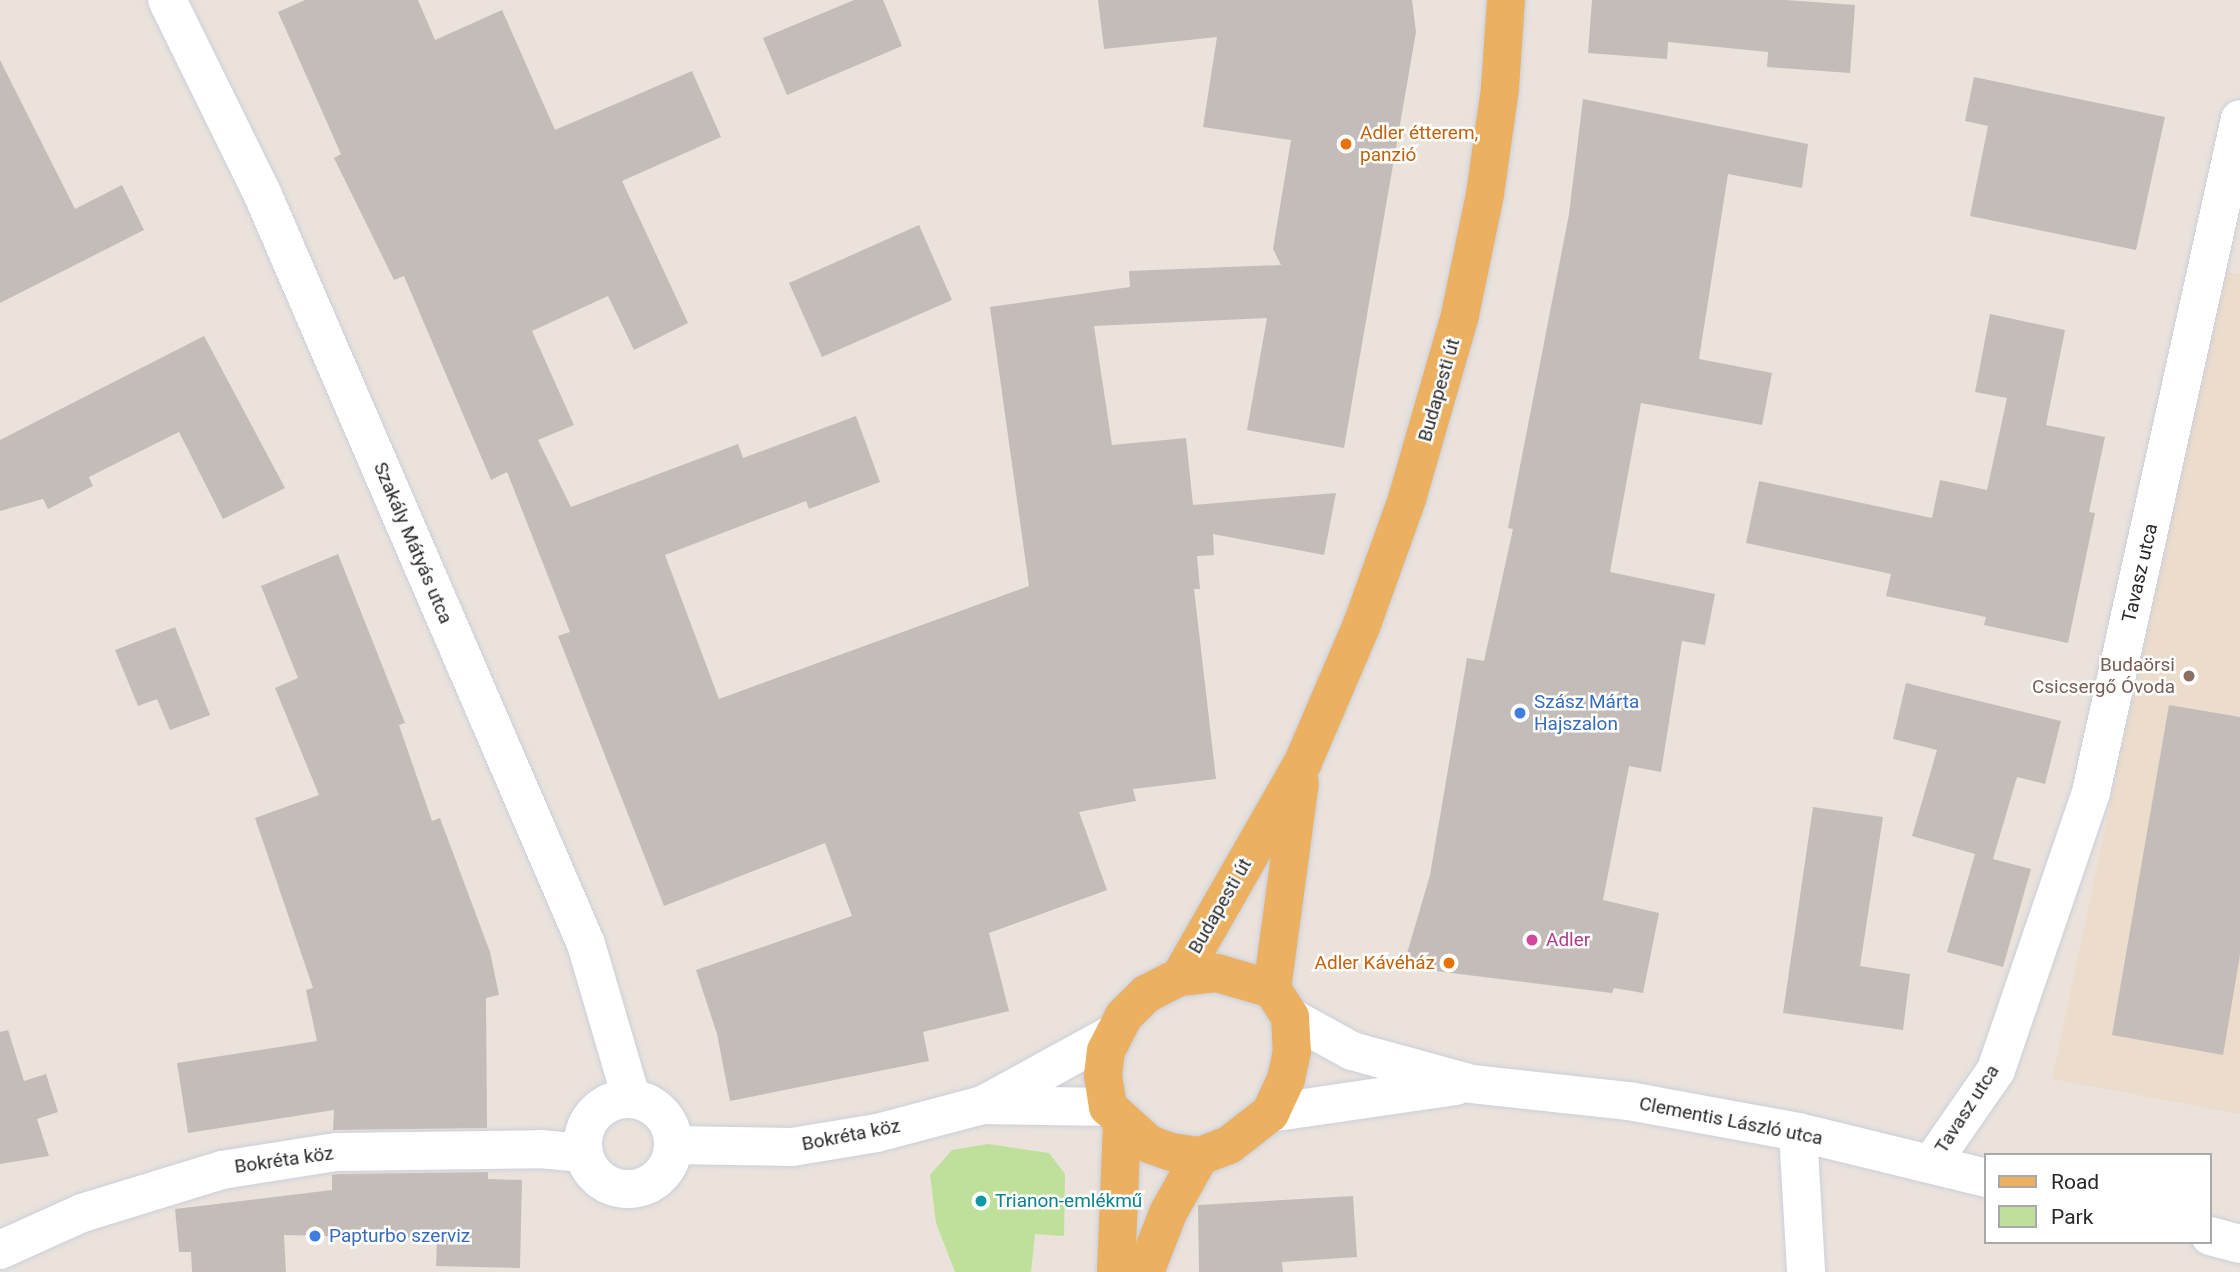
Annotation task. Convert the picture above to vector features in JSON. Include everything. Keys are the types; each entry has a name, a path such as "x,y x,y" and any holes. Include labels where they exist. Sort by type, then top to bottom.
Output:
{"main road":[{"name":"Budapesti út","path":"1180,977 1303,762 1361,627 1407,499 1461,316 1500,88 1506,0"},
{"name":"Budapesti út","path":"1281,1003 1303,762"},
{"path":"1115,1115 1149,1144 1200,1156 1229,1144 1270,1113 1286,1079 1292,1051 1281,1003 1244,977 1217,973 1180,977 1146,994 1112,1034 1103,1076 1115,1115 1116,1272"},
{"path":"1145,1272 1168,1213 1200,1156"}],"street":[{"name":"Szakály Mátyás utca","path":"167,0 262,193 586,944 632,1097"},
{"name":"Tavasz utca","path":"1931,1164 1996,1070 2091,792 2240,119"},
{"name":"Clementis László utca","path":"1281,1003 1352,1051 1472,1084 1629,1101 1798,1132 1984,1177"},
{"name":"Bokréta köz","path":"674,1145 792,1147 877,1133 983,1105 1112,1034"},
{"name":"Clementis László utca","path":"1270,1113 1472,1084"},
{"path":"632,1097 649,1103 666,1118 674,1145 671,1161 657,1179 639,1189 618,1189 601,1182 583,1153 585,1127 598,1108 632,1097"},
{"name":"Bokréta köz","path":"983,1105 1115,1115"},
{"path":"1798,1132 1806,1272"},
{"name":"Bokréta köz","path":"0,1250 82,1213 222,1170 336,1152 540,1149 583,1153"},
{"path":"2212,1237 2240,1244"}],"shaded area":[{"name":"Budaörsi Csicsergő Óvoda","path":"2223,271 2240,274 2240,1114 2052,1079"}],"green space":[{"path":"988,1144 1049,1153 1065,1174 1064,1236 1035,1234 1031,1272 955,1272 936,1223 930,1175 952,1150"}],"building":[{"path":"305,0 418,0 435,40 502,10 555,130 692,71 721,137 622,181 688,323 634,350 608,296 532,331 574,425 538,440 571,507 738,444 743,458 856,416 880,482 809,509 806,501 665,555 719,699 1029,586 990,307 1130,287 1129,271 1281,265 1273,249 1291,140 1203,127 1217,37 1104,49 1098,0 1412,0 1416,32 1344,448 1247,430 1267,318 1094,326 1112,445 1186,438 1193,505 1336,493 1324,555 1213,534 1214,555 1197,556 1200,589 1194,589 1216,779 1133,789 1136,801 1079,812 1107,890 989,933 1009,1011 923,1032 929,1061 730,1101 717,1034 696,970 852,916 825,843 664,906 558,636 570,632 507,472 491,480 404,276 394,280 334,158 341,154 278,12"},
{"path":"854,0 883,0 902,46 787,95 763,38"},
{"path":"1592,0 1786,0 1855,5 1850,73 1767,67 1768,52 1668,42 1667,59 1588,53"},
{"path":"0,60 75,209 122,185 144,230 0,303"},
{"path":"1974,77 2165,117 2136,250 1970,216 1988,126 1965,121"},
{"path":"1583,99 1808,144 1802,188 1728,174 1699,359 1772,373 1762,425 1641,403 1610,572 1715,594 1705,645 1682,641 1661,772 1629,766 1603,900 1659,913 1643,993 1614,988 1612,993 1403,967 1430,875 1467,658 1484,661 1513,529 1508,528 1569,214"},
{"path":"919,225 952,300 822,357 789,283"},
{"path":"1990,314 2065,330 2046,425 2105,437 2089,512 2095,513 2068,643 1984,625 1986,617 1886,596 1891,574 1746,543 1759,481 1932,518 1940,480 1987,490 2007,398 1975,392"},
{"path":"204,336 285,488 223,519 179,432 89,477 93,486 48,509 43,499 0,511 0,440"},
{"path":"338,554 405,723 399,725 432,821 440,818 490,952 499,995 486,998 487,1128 333,1130 334,1110 188,1133 177,1063 317,1041 306,990 313,988 255,818 319,795 275,688 298,678 261,586"},
{"path":"175,627 210,715 170,730 157,699 138,706 115,650"},
{"path":"1906,683 2061,721 2045,784 2017,777 1993,859 2031,869 2003,967 1947,952 1975,854 1912,836 1937,750 1893,739"},
{"path":"2169,705 2240,717 2240,955 2223,1055 2112,1035"},
{"path":"1813,807 1883,817 1860,966 1910,974 1903,1030 1783,1013"},
{"path":"8,1030 24,1081 46,1074 58,1112 37,1119 49,1156 0,1164 0,1032"},
{"path":"488,1172 488,1179 522,1180 520,1268 436,1266 437,1239 284,1235 286,1272 192,1272 191,1252 179,1252 175,1209 332,1190 332,1175 338,1174"},
{"path":"1353,1196 1357,1257 1282,1262 1283,1272 1199,1272 1198,1205"}],"place":[{"name":"Adler étterem, panzió","path":"1346,144"},
{"name":"Budaörsi Csicsergő Óvoda","path":"2189,676"},
{"name":"Szász Márta Hajszalon","path":"1520,713"},
{"name":"Adler","path":"1532,940"},
{"name":"Adler Kávéház","path":"1449,963"},
{"name":"Trianon-emlékmű","path":"981,1201"},
{"name":"Papturbo szerviz","path":"315,1236"}]}
